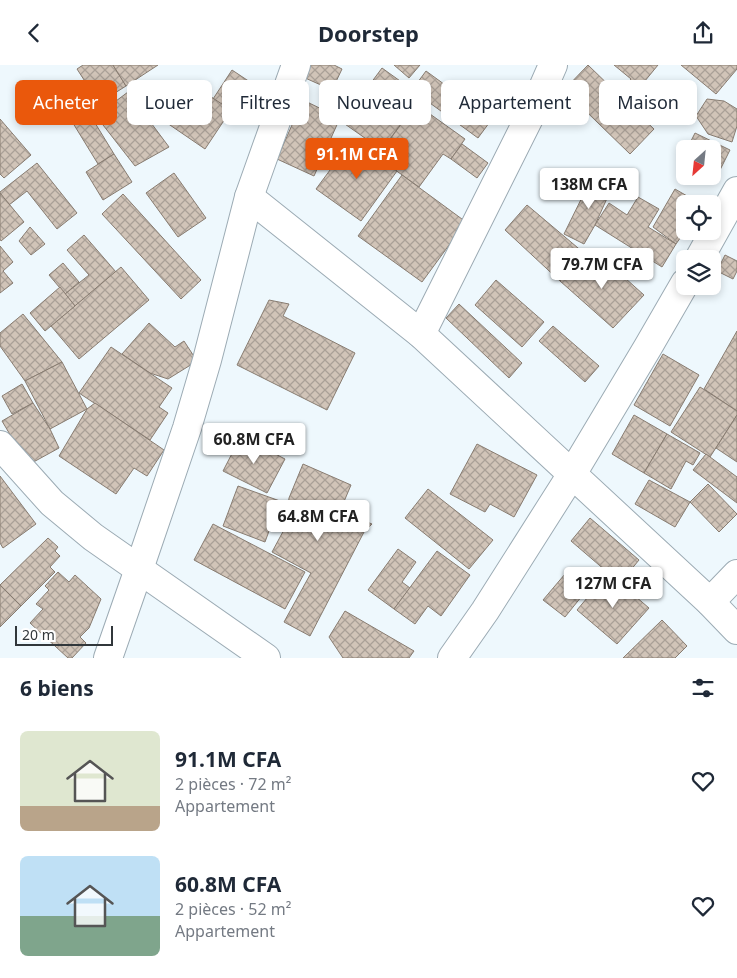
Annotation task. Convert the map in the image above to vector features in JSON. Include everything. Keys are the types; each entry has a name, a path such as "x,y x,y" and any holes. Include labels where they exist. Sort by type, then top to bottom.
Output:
{"street":[{"path":"108,658 187,429 207,360 249,197 296,65"},
{"path":"421,334 535,106 553,65"},
{"path":"704,250 737,191"},
{"path":"249,197 421,334 710,602 737,630"},
{"path":"452,658 485,611 572,474 678,295"},
{"path":"0,445 52,503 93,537 266,658"},
{"path":"710,602 737,574"}],"building":[{"path":"83,65 113,65 126,86 117,92 117,80 84,80 77,69"},
{"path":"113,65 158,65 135,80 127,80 126,86"},
{"path":"308,65 334,65 342,69 337,80 319,80 319,84 303,77"},
{"path":"394,65 420,65 409,78"},
{"path":"588,65 603,80 599,80 599,124 589,114 589,80 574,80"},
{"path":"614,65 658,65 646,80 631,79"},
{"path":"681,65 737,65 737,69 716,94"},
{"path":"382,68 399,80 373,80"},
{"path":"232,70 247,80 225,80"},
{"path":"426,71 441,82 441,111 431,104 431,80 419,80"},
{"path":"222,85 222,105 213,99"},
{"path":"127,93 127,125 153,125 169,147 135,166 103,125 117,125 117,100"},
{"path":"212,98 222,104 222,124 205,149 170,125 212,125"},
{"path":"707,99 724,101 737,109 737,126 732,142 708,134 697,114"},
{"path":"309,103 319,108 319,125 337,125 314,176 277,159 292,125 309,125"},
{"path":"431,115 441,122 441,125 445,125 465,139 451,159 443,154 419,187 377,157 401,125 431,125"},
{"path":"0,119 31,155 4,178 0,174"},
{"path":"74,125 96,125 114,154 98,164"},
{"path":"346,125 400,125 382,150"},
{"path":"460,125 488,125 478,138"},
{"path":"600,125 650,125 654,129 630,154"},
{"path":"695,133 709,140 692,140"},
{"path":"353,139 397,171 361,221 316,189"},
{"path":"462,144 488,163 477,178 451,159"},
{"path":"721,146 730,150 721,168"},
{"path":"114,154 132,182 103,200 86,172"},
{"path":"37,163 77,213 57,229 27,191 9,205 0,193"},
{"path":"174,173 206,218 178,237 146,193"},
{"path":"402,175 466,222 422,282 358,236"},
{"path":"593,175 613,185 584,244 564,234"},
{"path":"675,189 685,195 676,195 676,240 679,240 676,244 653,227"},
{"path":"0,193 24,222 1,241 0,239"},
{"path":"123,194 201,280 181,299 102,214"},
{"path":"638,197 659,209 648,227 676,244 662,267 595,225 609,203 627,215"},
{"path":"527,205 584,253 560,281 505,230"},
{"path":"30,227 45,244 31,255 19,241"},
{"path":"84,235 116,272 75,306 65,294 89,275 67,250"},
{"path":"0,246 13,262 3,271 13,283 0,293"},
{"path":"584,253 608,274 615,269 644,295 613,328 560,281"},
{"path":"725,255 737,261 737,271 733,279 721,273 721,263"},
{"path":"63,263 79,282 65,294 49,275"},
{"path":"121,267 149,300 79,359 51,326"},
{"path":"496,280 544,322 522,347 475,305"},
{"path":"60,287 75,306 45,331 30,313"},
{"path":"269,300 289,304 283,316 355,353 327,410 237,365"},
{"path":"459,304 522,363 509,378 446,318"},
{"path":"23,314 62,362 25,381 0,346 0,333"},
{"path":"149,323 175,347 184,341 197,361 168,379 150,373 122,354"},
{"path":"553,326 599,366 585,382 539,341"},
{"path":"737,331 737,411 704,389"},
{"path":"111,347 172,388 159,407 168,413 150,440 79,393"},
{"path":"663,354 699,375 670,426 634,405"},
{"path":"62,362 87,409 50,429 25,381"},
{"path":"22,384 33,403 12,414 2,396"},
{"path":"700,387 737,411 737,415 710,457 671,432"},
{"path":"33,403 50,429 59,448 28,465 2,421"},
{"path":"95,403 164,450 147,476 134,468 116,494 59,456 87,409"},
{"path":"634,415 667,434 644,473 612,454"},
{"path":"737,415 737,462 716,448"},
{"path":"667,434 700,453 693,465 686,461 671,489 644,473"},
{"path":"241,436 285,459 267,493 223,471"},
{"path":"477,444 537,475 514,517 490,504 485,512 450,494"},
{"path":"706,454 737,477 737,503 693,470"},
{"path":"303,464 351,485 340,511 372,524 364,532 310,636 284,622 311,573 272,552 286,526 289,498"},
{"path":"0,476 36,524 3,548 0,543"},
{"path":"649,480 690,502 675,527 635,504"},
{"path":"708,484 737,514 719,532 690,502"},
{"path":"238,486 280,501 265,542 223,526"},
{"path":"428,489 493,540 469,569 405,518"},
{"path":"590,518 639,560 620,583 571,541"},
{"path":"213,524 305,572 285,609 194,560"},
{"path":"48,538 58,547 55,551 60,556 50,567 55,572 21,606 0,585"},
{"path":"398,549 416,562 402,582 410,588 394,609 368,590"},
{"path":"437,551 470,575 441,616 428,606 415,624 394,609"},
{"path":"58,572 69,582 75,575 101,599 89,628 80,637 86,643 72,658 68,658 30,623 43,609 36,604 49,590 45,586"},
{"path":"608,573 649,608 617,644 577,610"},
{"path":"565,574 586,591 565,617 543,600"},
{"path":"0,585 21,606 0,627"},
{"path":"345,611 414,651 409,658 343,658 329,637"},
{"path":"662,620 687,646 675,658 623,658"}]}
